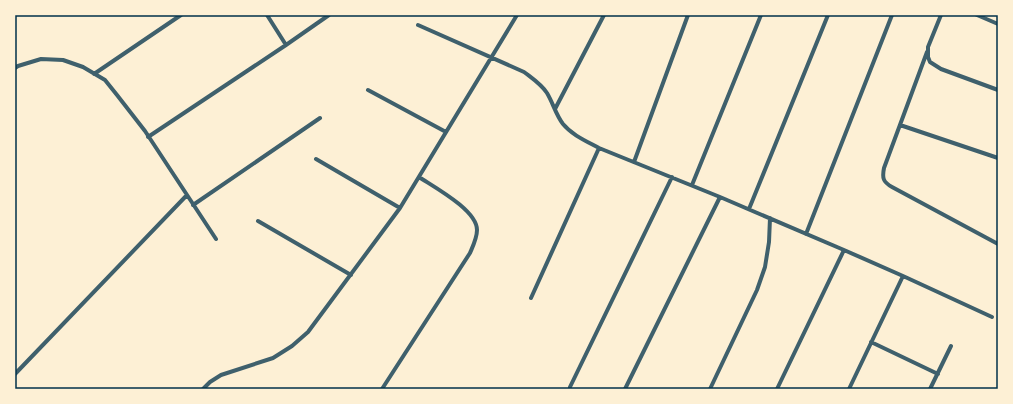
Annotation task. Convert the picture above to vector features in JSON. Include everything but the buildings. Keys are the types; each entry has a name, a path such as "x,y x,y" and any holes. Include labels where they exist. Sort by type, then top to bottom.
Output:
{"street":[{"path":"94,74 181,15"},
{"path":"267,15 286,45"},
{"path":"148,137 329,15"},
{"path":"203,389 210,382 221,376 273,358 292,346 308,332 400,208 517,15"},
{"path":"555,109 604,15"},
{"path":"634,162 688,15"},
{"path":"692,185 761,15"},
{"path":"749,209 828,15"},
{"path":"806,234 892,15"},
{"path":"941,15 882,175 887,184 892,187 998,244"},
{"path":"977,15 998,24"},
{"path":"418,25 524,72 539,84 547,93 563,124 582,140 770,218 992,317"},
{"path":"927,52 930,62 941,70 998,90"},
{"path":"15,68 41,59 63,60 83,67 105,80 118,95 148,137 216,239"},
{"path":"368,90 446,132"},
{"path":"194,205 320,118"},
{"path":"900,125 998,158"},
{"path":"531,298 599,148"},
{"path":"316,159 400,208"},
{"path":"382,389 470,253 478,229 474,218 463,207 419,177"},
{"path":"570,387 672,177"},
{"path":"15,374 187,195"},
{"path":"625,389 720,197"},
{"path":"710,389 757,290 765,267 769,242 770,218"},
{"path":"258,221 351,275"},
{"path":"778,389 844,250"},
{"path":"849,389 903,276"},
{"path":"871,342 938,374"},
{"path":"930,389 951,346"}]}
